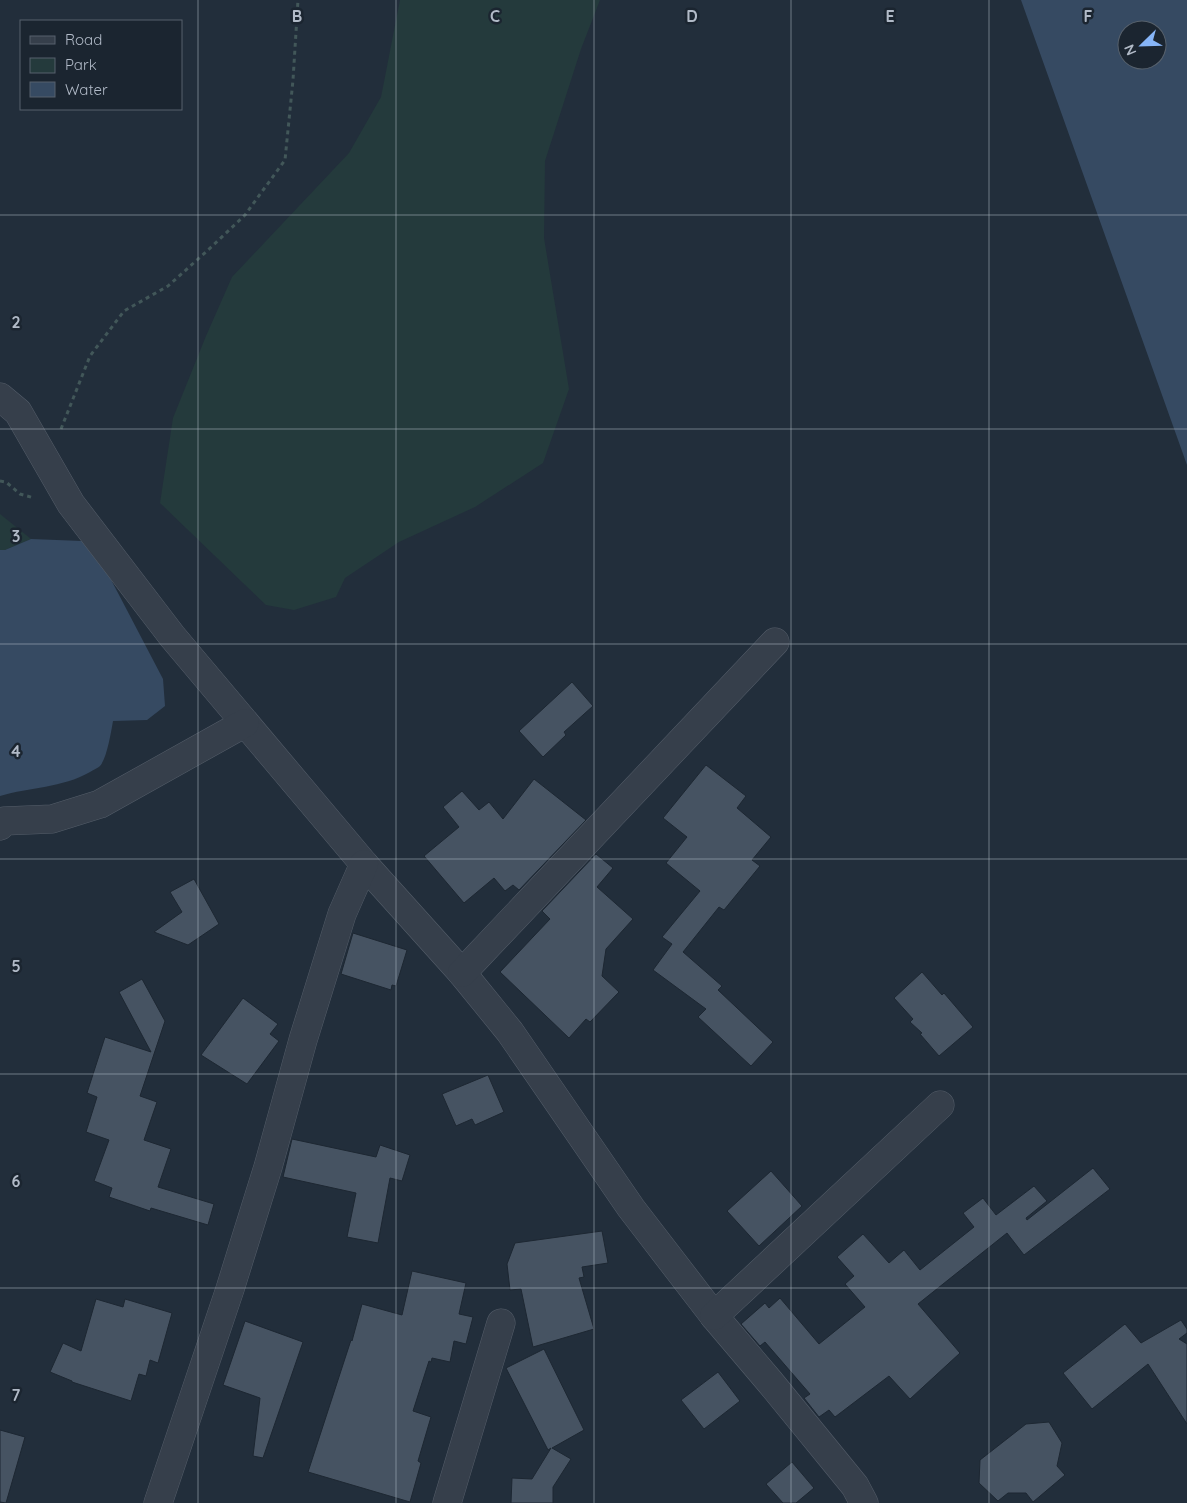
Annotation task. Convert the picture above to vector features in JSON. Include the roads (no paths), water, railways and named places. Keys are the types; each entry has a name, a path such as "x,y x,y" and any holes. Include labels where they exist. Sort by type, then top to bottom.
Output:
{"street":[{"path":"0,397 18,412 77,512 172,636 364,864 462,973 510,1032 631,1208 714,1316 855,1486 864,1503"},
{"path":"462,973 775,642"},
{"path":"0,826 4,822 52,819 100,804 245,724"},
{"path":"158,1503 230,1289 342,914 364,864"},
{"path":"714,1316 940,1105"},
{"path":"447,1503 501,1323"}],"water":[{"path":"1021,0 1187,0 1187,465"},
{"path":"31,539 82,541 107,572 163,679 165,706 147,720 113,721 105,757 99,767 90,772 57,784 0,796 0,550 5,550"}]}
